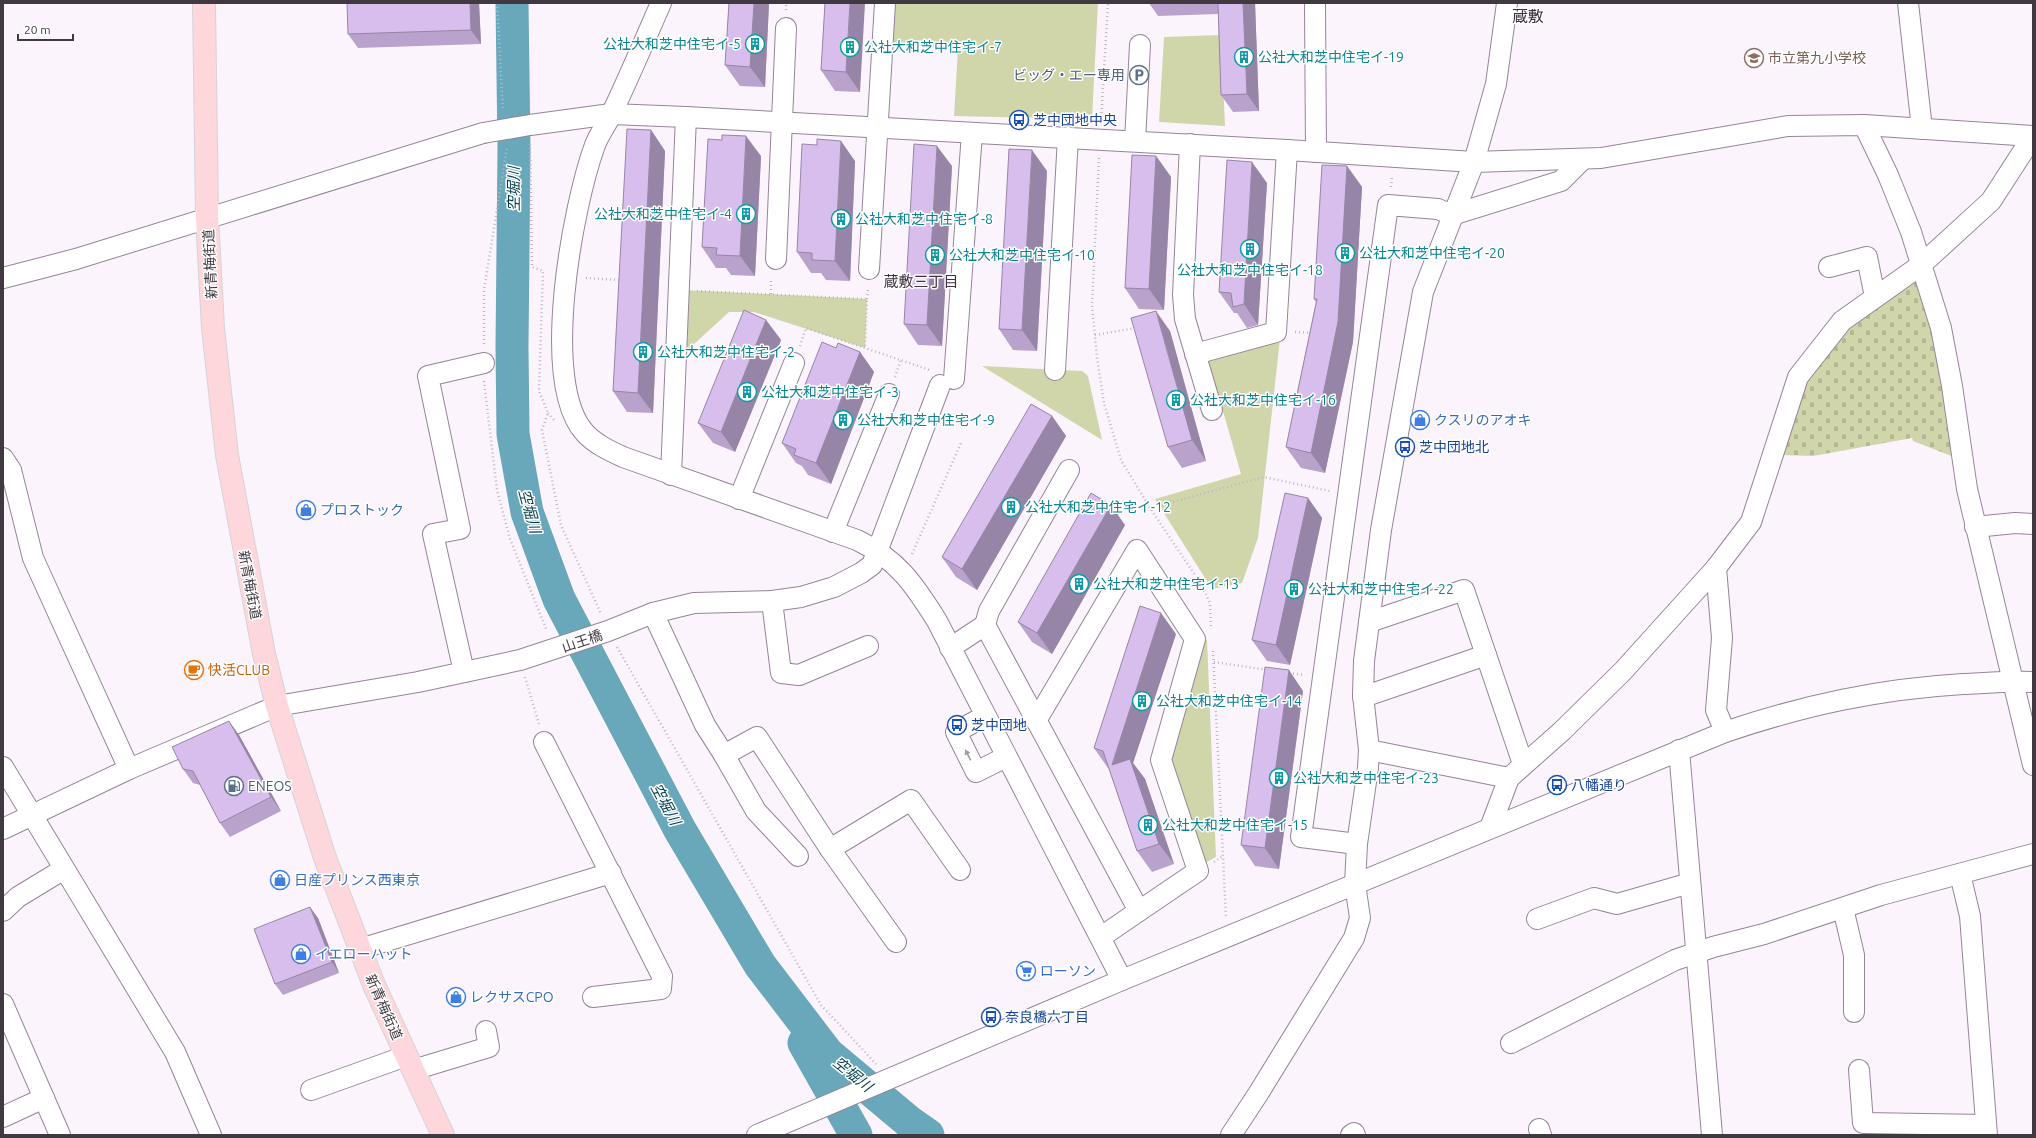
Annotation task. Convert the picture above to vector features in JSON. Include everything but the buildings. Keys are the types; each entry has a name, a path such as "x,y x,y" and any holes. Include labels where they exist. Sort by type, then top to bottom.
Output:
{"main road":[{"name":"新青梅街道","path":"204,3 207,218 213,328 227,456 264,654 277,706 324,858 374,985 443,1135"}],"street":[{"path":"662,3 611,114 595,145 572,238 566,279 563,323 564,382 571,411 584,433 603,448 739,499 833,532 876,550 904,574 915,586 937,621 1122,980"},
{"path":"869,269 885,3"},
{"path":"1315,3 1316,152"},
{"path":"1231,1135 1354,938 1360,918 1355,884 1357,844 1368,768 1369,750 1363,697 1364,661 1381,530 1423,292 1474,162 1496,84 1506,3"},
{"path":"1908,3 1922,129"},
{"path":"776,259 786,28"},
{"path":"1135,141 1140,45"},
{"path":"3,278 76,259 482,133 611,114 1068,137 1474,162 1601,158 1788,126 1864,125 2033,136 1990,201 1921,265 1842,321 1798,377 1751,522 1716,568 1624,671 1562,731 1509,778 1490,828"},
{"path":"671,474 686,117"},
{"path":"1864,125 1888,175 1921,265 1941,328 1952,386 1967,489 1975,527 2023,682 2033,765"},
{"name":"山王橋","path":"3,829 129,769 277,706 418,682 520,660 555,650 653,613 694,603 772,601 801,597 834,587 861,573 872,565 876,550 947,382 972,133"},
{"path":"1055,370 1068,137"},
{"path":"1190,144 1183,295 1185,319 1212,410"},
{"path":"1195,354 1276,332 1287,150"},
{"path":"1357,844 1301,837 1388,205 1438,209 1452,216 1561,181 1584,158"},
{"path":"1829,267 1868,257 1875,298"},
{"path":"739,499 794,363"},
{"path":"464,672 433,534 460,529 428,376 484,364"},
{"path":"833,532 889,394"},
{"path":"3,458 11,470 33,558 129,769"},
{"path":"950,648 985,625 989,611 1069,470"},
{"path":"1975,527 2015,523 2033,524"},
{"path":"1036,721 1138,550 1195,639 1161,760 1198,871 1101,937"},
{"path":"1716,568 1722,638 1716,710 1725,732"},
{"path":"1369,622 1464,590 1523,764"},
{"path":"772,601 781,673 799,675 868,646"},
{"path":"653,613 705,725 756,811 798,856"},
{"path":"985,625 1139,911"},
{"path":"1363,697 1486,655"},
{"path":"757,1135 1227,936 1725,732 1786,712 1871,693 1928,686 2023,682"},
{"path":"986,716 956,732 976,772 1006,757"},
{"path":"724,756 757,737 830,849 896,942"},
{"path":"544,742 662,976 661,989 593,997"},
{"path":"1369,750 1509,778"},
{"path":"1679,750 1712,1135"},
{"path":"3,767 31,816 175,1052 211,1135"},
{"path":"830,849 912,800 960,870"},
{"path":"1511,1043 1675,960 1696,952 1764,934 1881,895 2033,854"},
{"path":"3,911 18,897 64,870"},
{"path":"360,949 611,873"},
{"path":"1859,1070 1863,1123 1987,1130 1970,916 1960,874"},
{"path":"1537,919 1594,898 1617,904 1690,883"},
{"path":"1843,908 1854,955 1854,1012"},
{"path":"3,1004 60,1135"},
{"path":"311,1090 409,1063 489,1047 486,1032"},
{"path":"3,1117 44,1098"},
{"path":"1351,1135 1354,1133 1355,1135"}],"path":[{"path":"1108,3 1092,305 1104,403 1122,460 1150,508 1201,584 1210,603 1212,633"},
{"path":"579,277 625,280"},
{"path":"484,290 484,384 497,490 510,539 555,650"},
{"path":"678,290 867,299 865,348"},
{"path":"1095,335 1140,327"},
{"path":"794,363 806,328 865,348 947,382"},
{"path":"1276,332 1315,333"},
{"path":"904,574 961,444"},
{"path":"1150,508 1264,477 1348,495"},
{"path":"608,631 821,1005 876,1064"},
{"path":"1213,648 1227,936"},
{"path":"520,660 544,742"},
{"path":"1214,662 1269,670"},
{"path":"1284,673 1324,678"}],"green space":[{"path":"889,3 1098,3 1092,119 954,116 958,48 887,44"},
{"path":"1221,35 1225,126 1159,122 1164,37"},
{"path":"1909,279 1923,284 1931,310 1954,457 1913,441 1912,438 1813,456 1780,455 1806,375 1842,333"},
{"path":"684,290 867,299 865,348 754,312 729,312 681,356"},
{"path":"1280,339 1258,538 1242,583 1212,589 1155,499 1241,474 1208,359"},
{"path":"982,366 1082,371 1088,376 1102,440"},
{"path":"1202,640 1207,640 1216,857 1201,865 1167,760"}],"waterway":[{"name":"空堀川","path":"512,3 514,149 512,347 513,434 527,512 559,599 680,830 760,965 828,1054 908,1121 928,1135"},
{"name":"空堀川","path":"804,1043 856,1135"}],"place":[{"name":"公社大和芝中住宅イ-5","path":"755,44"},
{"name":"公社大和芝中住宅イ-7","path":"850,47"},
{"name":"公社大和芝中住宅イ-19","path":"1244,57"},
{"name":"市立第九小学校","path":"1754,58"},
{"name":"ビッグ・エー専用","path":"1139,75"},
{"name":"芝中団地中央","path":"1019,120"},
{"name":"公社大和芝中住宅イ-4","path":"746,214"},
{"name":"公社大和芝中住宅イ-8","path":"841,219"},
{"name":"公社大和芝中住宅イ-18","path":"1250,249"},
{"name":"公社大和芝中住宅イ-20","path":"1345,253"},
{"name":"公社大和芝中住宅イ-10","path":"935,255"},
{"name":"公社大和芝中住宅イ-2","path":"643,352"},
{"name":"公社大和芝中住宅イ-3","path":"747,392"},
{"name":"公社大和芝中住宅イ-16","path":"1176,400"},
{"name":"公社大和芝中住宅イ-9","path":"843,420"},
{"name":"クスリのアオキ","path":"1420,420"},
{"name":"芝中団地北","path":"1405,447"},
{"name":"公社大和芝中住宅イ-12","path":"1011,507"},
{"name":"プロストック","path":"306,510"},
{"name":"公社大和芝中住宅イ-13","path":"1079,584"},
{"name":"公社大和芝中住宅イ-22","path":"1294,589"},
{"name":"快活CLUB","path":"194,670"},
{"name":"公社大和芝中住宅イ-14","path":"1142,701"},
{"name":"芝中団地","path":"957,725"},
{"name":"公社大和芝中住宅イ-23","path":"1279,778"},
{"name":"八幡通り","path":"1557,785"},
{"name":"ENEOS","path":"234,786"},
{"name":"公社大和芝中住宅イ-15","path":"1148,825"},
{"name":"日産プリンス西東京","path":"280,880"},
{"name":"イエローハット","path":"301,954"},
{"name":"ローソン","path":"1026,971"},
{"name":"レクサスCPO","path":"456,997"},
{"name":"奈良橋六丁目","path":"991,1017"}],"district":[{"name":"蔵敷","path":"1528,16"},
{"name":"蔵敷三丁目","path":"921,281"}]}
